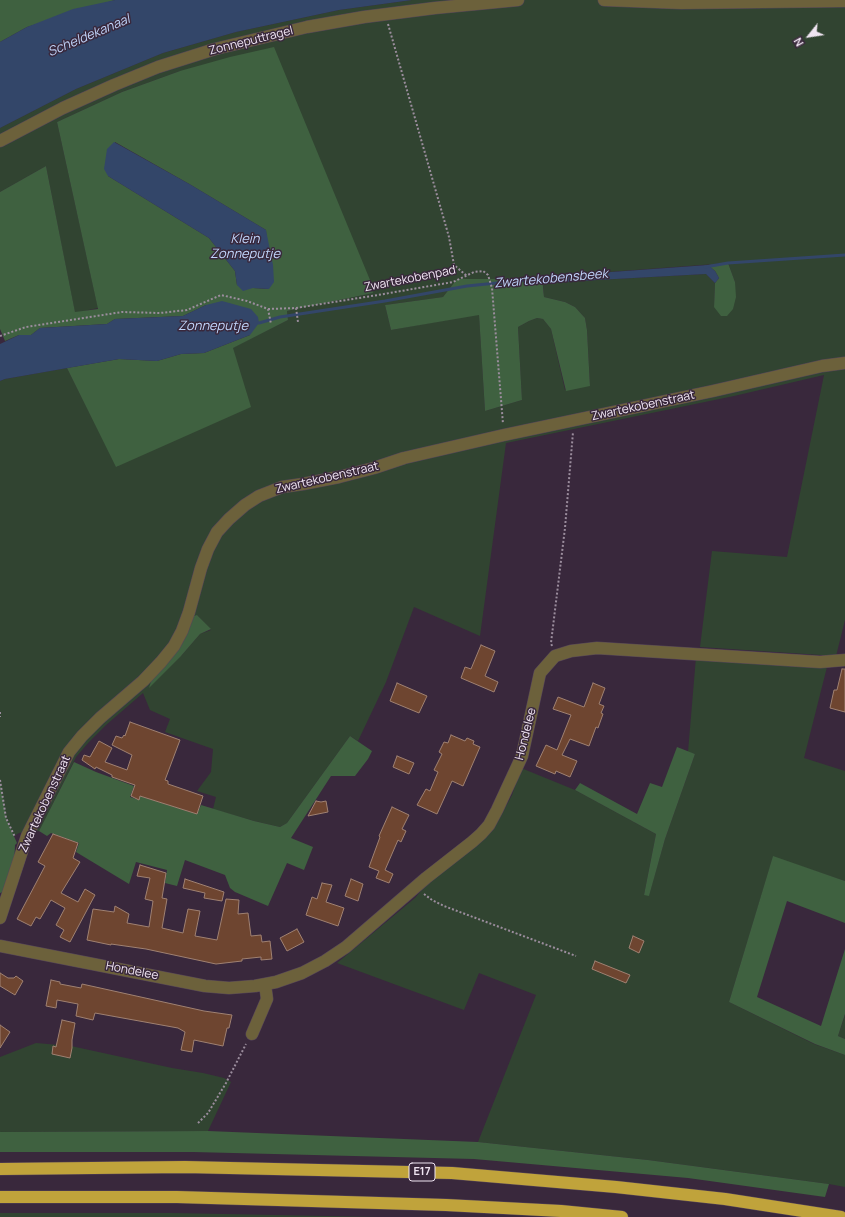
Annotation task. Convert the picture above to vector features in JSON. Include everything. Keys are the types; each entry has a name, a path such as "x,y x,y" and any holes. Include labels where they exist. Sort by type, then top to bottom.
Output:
{"highway":[{"name":"E17","path":"0,1169 185,1167 452,1173 616,1187 709,1198 841,1217"},
{"path":"0,1197 177,1196 446,1204 561,1211 622,1217"}],"street":[{"name":"Zonneputtragel","path":"0,141 77,102 158,67 209,51 321,24 386,14 518,0"},
{"path":"604,0 681,3 845,1"},
{"name":"Zwartekobenstraat","path":"0,918 12,886 27,836 69,752 100,718 143,681 174,646 182,631 189,612 201,568 208,549 217,532 245,505 259,496 282,487 339,477 404,458 822,366 845,363"},
{"path":"555,656 571,651 597,648 820,662 845,660"},
{"name":"Hondelee","path":"0,946 205,986 229,988 266,984 302,973 346,947 481,834 492,820 522,756 540,673 555,656"},
{"path":"252,1034 267,999 266,984"}],"path":[{"path":"386,14 449,237 454,265 467,276"},
{"name":"Zwartekobenpad","path":"268,309 296,308 453,282 474,272 483,271 488,275 492,288 504,435"},
{"path":"0,336 26,327 122,312 160,313 187,310 221,295 240,299 268,309 271,324"},
{"path":"296,308 298,321"},
{"path":"555,656 552,643 566,520 574,429 572,420"},
{"path":"0,712 0,717"},
{"path":"0,780 6,818 17,843 20,856"},
{"path":"416,887 432,900 444,906 576,956"},
{"path":"198,1123 208,1113 252,1034"}],"green space":[{"path":"0,0 115,0 27,27 0,42"},
{"path":"412,0 845,0 845,620 836,656 700,647 712,551 787,557 824,375 734,396 506,443 480,636 414,607 386,682 358,741 350,736 287,823 280,827 213,809 216,797 197,791 211,772 213,749 165,732 170,719 150,710 143,693 106,725 76,757 39,831 19,833 14,836 6,818 0,780 0,381 67,368 117,467 232,348 288,320 287,311 373,293 180,71 122,92 57,122 98,308 75,313 46,166 0,192 0,128 76,89 163,53 236,32 339,10","holes":["728,263 735,282 714,307 715,283 706,274 543,283 544,297 565,302 575,307 585,318 590,385 565,390 551,329 543,319 537,318 518,327 522,400 485,411 479,314 391,330 385,305 443,297 457,279 542,277","197,615 211,630 200,634 181,656"]},
{"path":"274,47 370,280 373,293 287,311 288,320 233,348 251,407 116,467 67,368 119,359 157,361 181,354 204,353 250,335 206,305 183,316 115,319 107,324 40,328 31,335 19,335 5,341 0,329 0,192 46,166 75,312 98,309 57,122 122,92 180,71","holes":["115,142 266,230 269,289 237,285 235,271 209,238 108,176"]},
{"path":"728,263 735,282 736,297 733,309 727,316 721,316 714,307 715,283 719,278 715,271 708,265"},
{"path":"542,277 544,297 565,302 575,307 585,318 590,386 566,391 551,329 543,319 537,318 518,327 522,400 485,411 479,315 391,330 385,305 443,297 457,279"},
{"path":"197,615 211,629 200,634 181,656 149,688 153,675 191,617"},
{"path":"696,657 827,667 804,758 845,771 845,881 773,857 729,1002 814,1044 845,1055 845,1187 648,1160 478,1142 536,995 479,973 464,1010 337,963 415,898 425,886 493,830 512,795 521,768 575,790 656,834 644,895 649,895 665,839 695,754 688,752"},
{"path":"350,736 372,751 355,776 331,776 291,838 313,847 304,870 287,863 268,906 235,892 230,888 225,875 185,860 177,886 165,883 167,870 136,862 129,884 76,852 79,843 51,833 47,836 39,831 74,762 134,786 130,797 139,800 140,796 197,814 201,805 280,827 287,823"},
{"path":"677,747 695,754 665,839 649,896 644,895 656,834 575,790 580,783 637,814 650,783 662,787"},
{"path":"0,780 6,818 17,843 15,845 14,867 7,891 0,893"},
{"path":"773,856 845,881 845,923 787,901 757,997 821,1026 845,949 845,1014 838,1036 845,1039 845,1055 815,1044 729,1002"},
{"path":"845,1015 845,1039 838,1036"},
{"path":"36,1043 71,1046 172,1068 203,1073 224,1078 231,1082 208,1131 0,1132 0,1057"},
{"path":"208,1131 478,1142 648,1160 829,1184 825,1197 688,1178 474,1159 193,1152 0,1152 0,1132"},
{"path":"0,1213 172,1213 380,1217 0,1217"}],"water":[{"name":"Scheldekanaal","path":"115,0 412,0 339,10 236,32 163,53 76,89 0,128 0,42 27,27 73,9"},
{"name":"Klein Zonneputje","path":"114,142 191,185 266,230 273,265 274,282 269,289 253,288 243,291 237,285 235,271 209,238 108,176 104,169 107,149"},
{"path":"708,265 715,271 719,278 715,283 706,274 543,283 542,277"},
{"name":"Zonneputje","path":"222,301 251,309 258,317 259,323 250,335 204,353 181,354 157,361 119,359 0,381 0,344 19,335 31,335 40,328 107,324 115,319 183,316 206,305"}],"building":[{"path":"481,645 495,651 485,676 498,682 494,692 461,678 465,667 471,669"},
{"path":"842,669 845,669 845,712 830,708 834,690 837,690"},
{"path":"397,683 427,696 419,713 390,701"},
{"path":"593,683 605,688 599,704 604,706 601,713 603,714 598,728 596,727 589,746 570,739 562,755 577,761 570,777 556,771 555,774 536,766 546,745 557,750 571,715 553,709 558,697 584,707"},
{"path":"130,722 180,740 165,780 168,781 168,784 203,796 197,814 140,796 139,800 131,796 135,785 112,777 112,775 96,767 95,769 82,760 84,755 90,757 99,741 112,748 105,762 127,770 132,755 112,745 116,736 122,738 124,735 125,736"},
{"path":"451,735 465,741 467,738 474,741 473,744 480,747 463,786 452,781 437,814 417,805 426,789 430,791 438,772 434,770 442,754 439,752 444,742 448,743"},
{"path":"397,756 414,763 409,774 393,767"},
{"path":"316,801 326,801 328,812 308,816"},
{"path":"392,807 409,815 402,829 406,831 401,842 398,840 385,870 393,874 389,883 376,878 379,871 369,867 380,837 379,836"},
{"path":"53,834 78,843 73,858 80,862 61,893 78,902 85,889 95,895 70,942 60,937 64,930 56,925 65,908 51,900 40,919 36,917 31,926 17,919 45,866 38,862"},
{"path":"140,865 166,873 162,898 167,899 162,928 183,933 188,909 200,911 195,936 217,940 226,899 239,900 238,914 248,913 251,936 261,935 262,942 270,941 272,959 261,960 261,957 216,964 146,949 111,945 87,940 93,909 114,912 115,906 129,914 127,923 149,927 153,901 145,899 150,878 137,876"},
{"path":"185,879 224,892 222,901 204,898 205,893 183,888"},
{"path":"351,879 363,884 358,901 345,896"},
{"path":"322,883 332,885 326,902 344,908 338,926 306,915 312,897 317,899"},
{"path":"297,929 304,942 287,951 280,938"},
{"path":"633,936 644,941 639,953 629,948"},
{"path":"595,961 630,975 626,983 592,969"},
{"path":"0,973 8,978 14,978 16,976 23,981 15,995 0,986"},
{"path":"51,980 60,982 60,984 81,988 82,984 204,1011 232,1015 229,1028 227,1028 223,1046 194,1040 192,1052 181,1050 185,1032 178,1028 95,1013 93,1020 76,1016 78,1004 57,1000 56,1008 46,1006"},
{"path":"62,1020 75,1023 70,1058 52,1054 53,1046 56,1047"},
{"path":"0,1025 10,1032 0,1048"}],"waterway":[{"name":"Zwartekobensbeek","path":"705,267 728,263 845,255"},
{"name":"Zwartekobensbeek","path":"259,323 280,317 385,301 467,286 546,278"}]}
